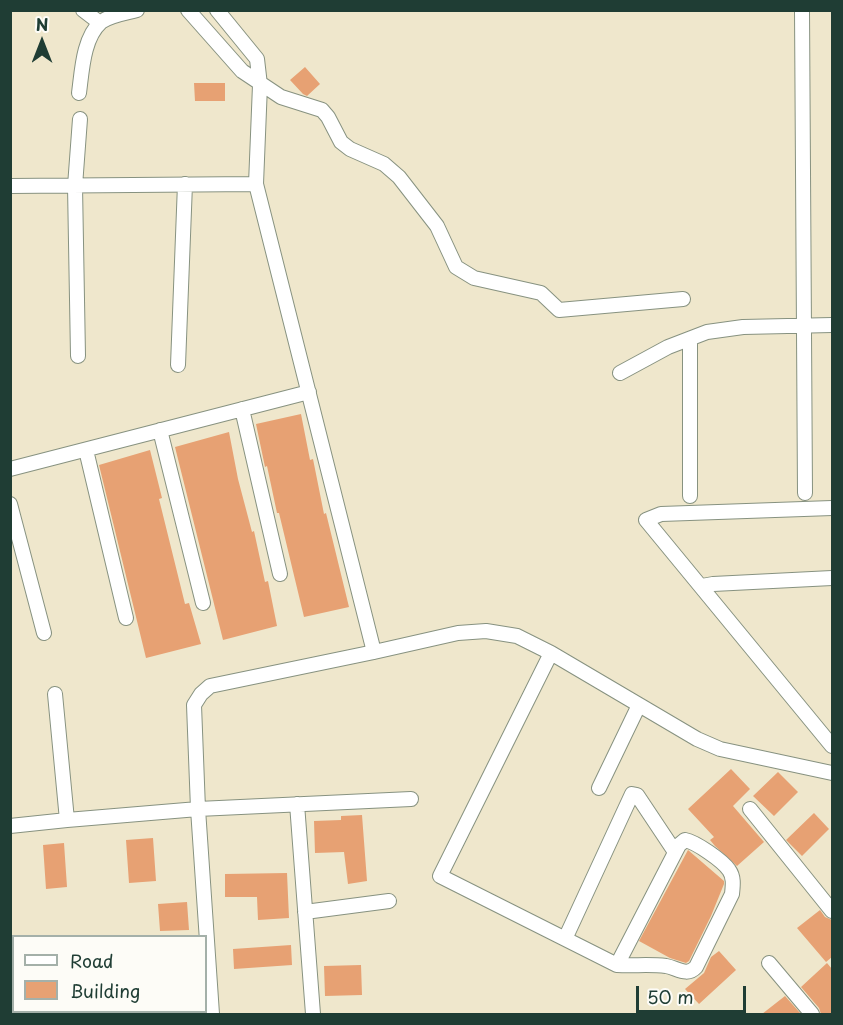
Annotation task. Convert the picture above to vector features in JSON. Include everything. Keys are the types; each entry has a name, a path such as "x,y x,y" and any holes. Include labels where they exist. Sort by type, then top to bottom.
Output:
{"street":[{"path":"82,10 100,23"},
{"path":"79,93 85,53 94,31 106,19 137,10"},
{"path":"188,10 242,71 281,97 322,110 341,142 350,149 384,164 399,177 437,226 450,258 462,272 485,281 541,293 559,310 683,299"},
{"path":"217,10 257,59 260,85 256,184 374,652"},
{"path":"802,10 805,493"},
{"path":"78,356 75,186 80,119"},
{"path":"178,365 185,184"},
{"path":"10,186 256,184"},
{"path":"620,373 647,358 707,332 743,327 832,325"},
{"path":"690,339 690,496"},
{"path":"10,469 309,392"},
{"path":"242,409 280,574"},
{"path":"160,430 203,603"},
{"path":"86,450 126,618"},
{"path":"10,504 44,633"},
{"path":"832,508 661,514 646,520 832,746"},
{"path":"702,586 832,578"},
{"path":"206,935 194,705 210,686 458,633 486,631 517,636 551,653 697,739 720,749 832,773"},
{"path":"551,653 440,876 617,965 638,967 652,964 673,967 686,973 692,972 696,967 732,894 733,881 726,866 693,841 685,840 679,845 617,965"},
{"path":"55,694 67,820"},
{"path":"599,788 639,705"},
{"path":"565,939 632,794 636,795 675,852"},
{"path":"10,826 198,809 411,799"},
{"path":"297,804 313,1014"},
{"path":"750,809 832,911"},
{"path":"305,912 389,900"},
{"path":"207,946 212,1014"},
{"path":"769,963 812,1014"}],"building":[{"path":"305,67 320,84 307,96 290,80"},
{"path":"194,83 225,83 225,101 195,101"},
{"path":"301,414 310,460 313,459 324,514 326,513 349,607 304,617 256,424"},
{"path":"229,432 238,479 252,532 254,531 265,582 268,581 277,626 223,640 175,447"},
{"path":"150,450 162,498 159,499 185,604 189,603 201,644 146,658 99,465"},
{"path":"731,769 750,789 733,806 764,842 737,866 715,846 710,840 714,837 688,809"},
{"path":"778,772 798,792 774,816 753,796"},
{"path":"814,813 829,829 802,856 786,840"},
{"path":"362,815 367,881 348,884 344,852 315,853 314,821 341,820 341,816"},
{"path":"153,838 156,881 129,883 126,840"},
{"path":"64,843 67,887 46,889 43,845"},
{"path":"688,850 724,881 724,884 711,916 686,963 670,958 639,941"},
{"path":"287,873 289,918 258,920 257,897 225,897 225,874"},
{"path":"187,902 189,930 160,931 158,904"},
{"path":"820,910 825,917 832,920 832,957 826,962 797,928"},
{"path":"291,945 292,965 234,969 233,949"},
{"path":"719,951 736,970 699,1004 685,989 704,973 711,957"},
{"path":"827,963 832,969 832,1014 821,1014 819,1008 801,987"},
{"path":"361,965 362,995 325,996 324,966"},
{"path":"785,996 801,1014 762,1014"}]}
